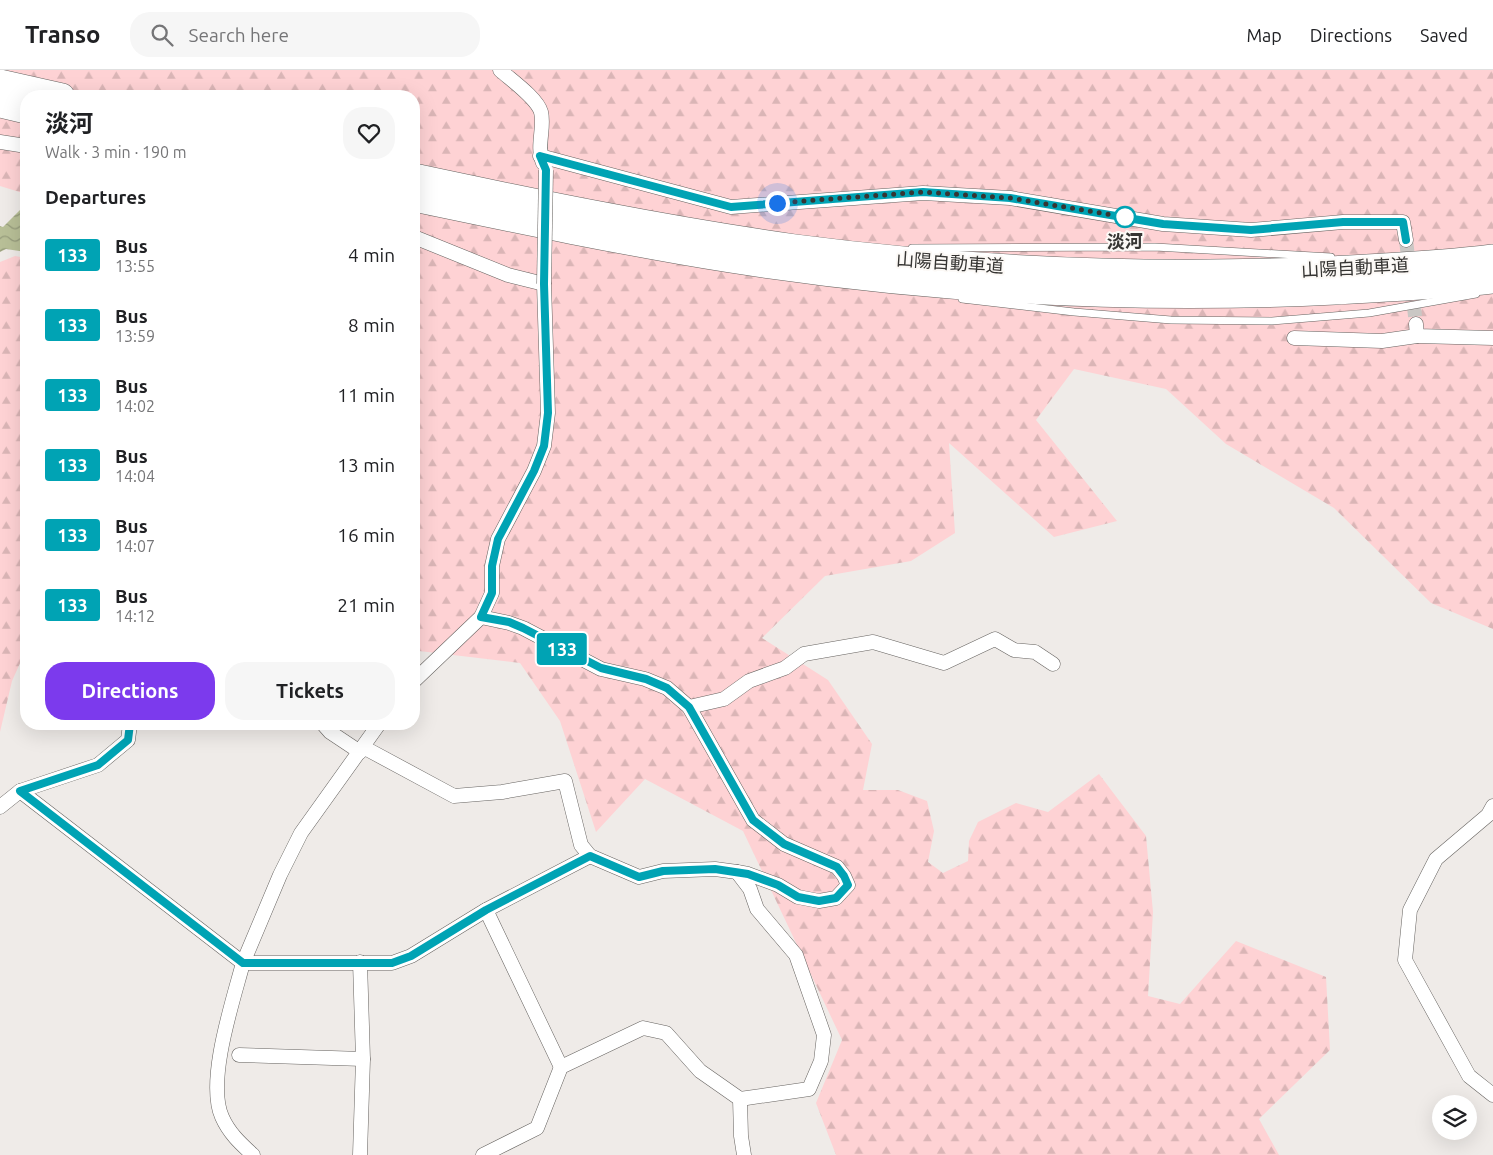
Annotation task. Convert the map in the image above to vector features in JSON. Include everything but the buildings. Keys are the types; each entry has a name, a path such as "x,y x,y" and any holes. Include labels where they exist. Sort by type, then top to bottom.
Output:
{"highway":[{"path":"0,82 35,90"},
{"path":"0,105 20,110"},
{"name":"山陽自動車道","path":"420,177 535,202 732,237 894,258 1050,270 1170,273 1284,271 1359,268 1493,257"},
{"name":"山陽自動車道","path":"420,200 535,224 730,260 894,280 1049,293 1172,296 1285,294 1489,286"}],"street":[{"path":"420,675 481,617 492,593 492,566 498,539 534,471 544,446 548,413 544,284 546,170 540,156 541,112 533,100 500,70"},
{"path":"0,142 20,145"},
{"path":"540,156 731,207 923,192 1010,198 1163,224 1251,230 1343,222 1403,222 1406,240"},
{"path":"420,239 508,275 544,284"},
{"path":"1294,338 1382,342 1416,330 1493,338"},
{"path":"328,730 362,750 454,796 502,792 565,781 580,845 590,856 639,877 663,871 715,869 748,874 778,885 798,897 819,901 836,898 848,885 837,867 784,844 753,820 689,707 667,688 646,679 601,668 509,622 481,617"},
{"path":"689,707 724,699 749,681 785,668 804,654 873,642 944,663 995,639 1014,650 1034,652 1053,664"},
{"path":"0,807 20,791 98,765 128,740 129,730"},
{"path":"252,1155 234,1138 221,1115 216,1089 227,1025 243,963 280,875 301,832 375,730"},
{"path":"20,791 243,963 392,963 411,956 486,910 590,856"},
{"path":"1493,806 1488,815 1436,859 1410,910 1405,960 1469,1076 1493,1095"},
{"path":"483,1155 537,1128 561,1067 643,1028 666,1034 700,1071 740,1100 809,1090 821,1061 824,1036 796,955 757,909 750,889 737,872"},
{"path":"486,910 561,1067"},
{"path":"360,962 363,1059 360,1155"},
{"path":"239,1055 363,1059"},
{"path":"740,1100 741,1136 744,1155"}],"lane":[{"path":"732,237 849,245"},
{"path":"907,248 1155,247 1336,258"},
{"path":"1411,256 1493,253"},
{"path":"793,268 891,289"},
{"path":"955,298 1074,312 1171,320 1272,322 1369,313 1466,297 1489,286"}],"green space":[{"path":"0,70 1493,70 1493,629 1431,603 1334,508 1226,444 1166,389 1074,369 1036,420 1117,521 1054,537 949,443 955,533 911,561 825,576 762,638 828,680 872,744 863,790 898,790 927,801 934,831 928,862 943,873 968,861 969,841 978,822 1016,803 1048,812 1099,774 1146,836 1153,912 1148,996 1180,1004 1236,941 1326,977 1330,1050 1259,1119 1279,1155 836,1155 816,1103 842,1040 743,831 645,779 596,832 560,721 520,663 420,651 420,90 20,90 20,192 0,186"},
{"path":"15,256 20,257 20,663 12,681 0,732 0,262"}],"water":[{"path":"20,210 20,251 6,249 0,252 0,226 3,227"}],"tunnel":[{"path":"1406,240 1416,324"}],"bus line":[{"name":"133","path":"129,730 128,740 98,765 20,791 243,963 392,963 411,956 486,910 590,856 639,877 663,871 715,869 748,874 778,885 798,897 819,901 836,898 848,885 837,867 784,844 753,820 689,707 667,688 646,679 601,668 509,622 481,617 492,593 492,566 498,539 534,471 544,446 548,413 544,284 546,170 540,156 731,207 923,192 1010,198 1163,224 1251,230 1343,222 1403,222 1406,240"}],"place":[{"name":"淡河","path":"1125,217"}],"route":[{"path":"777,203 923,192 1010,198 1125,217"}]}
